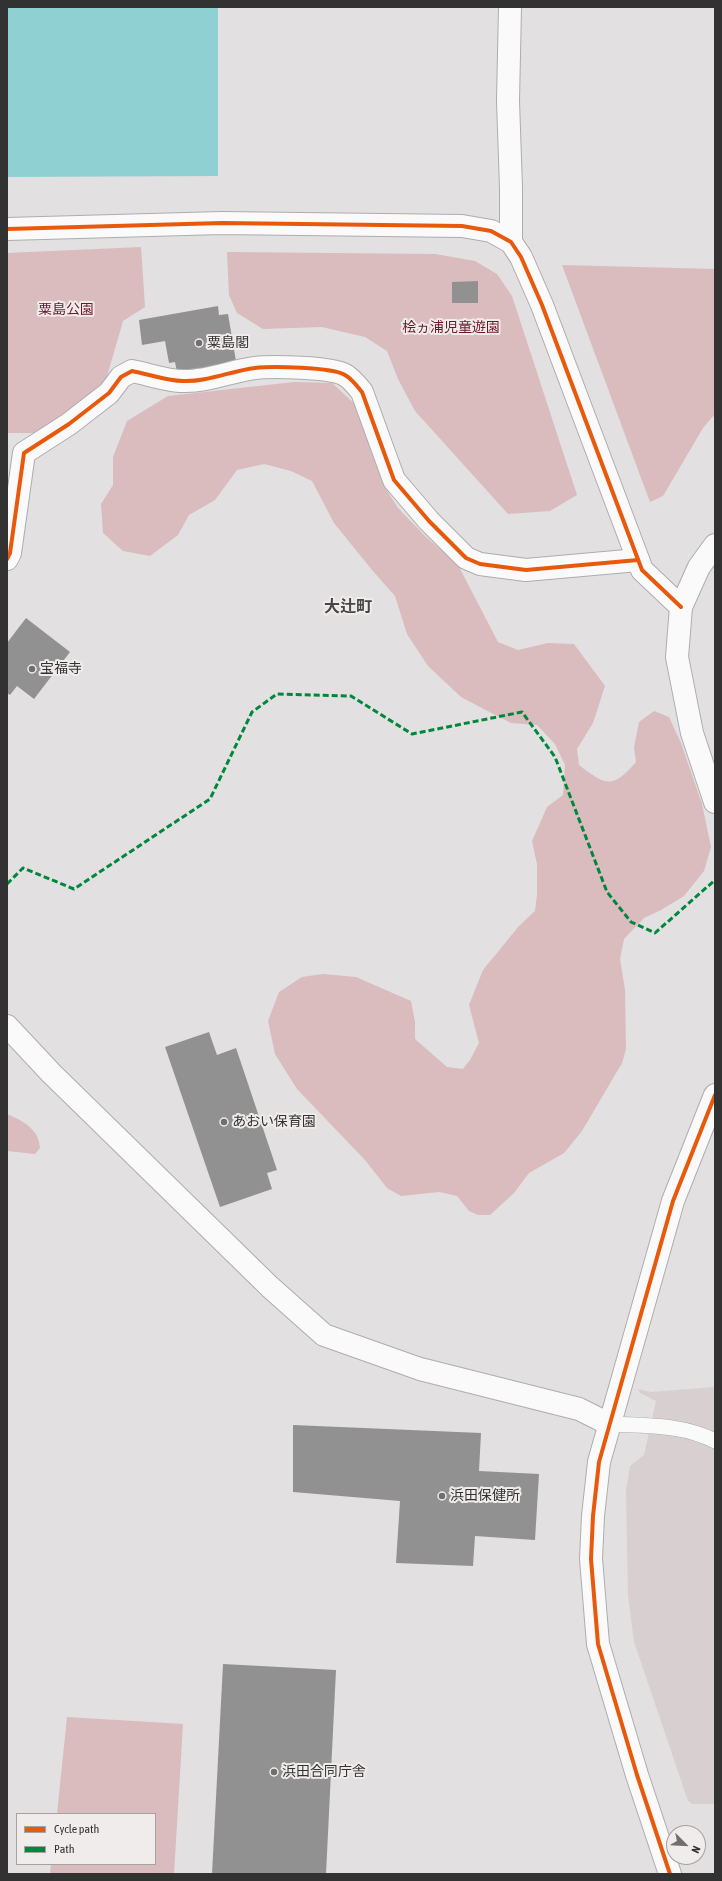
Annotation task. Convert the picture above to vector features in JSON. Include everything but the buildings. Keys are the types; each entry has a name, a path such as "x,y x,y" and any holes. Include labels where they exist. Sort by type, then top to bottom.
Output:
{"street":[{"path":"510,7 508,101 511,242"},
{"path":"7,229 222,223 462,226 490,231 511,242 521,257 542,305 642,570 681,607"},
{"path":"7,559 10,553 24,453 69,424 109,393 121,377 132,371 182,381 197,380 255,368 288,368 330,370 344,374 355,383 362,392 394,480 429,521 466,558 480,564 526,570 638,560"},
{"path":"715,545 699,567 681,607 677,657 692,733 715,802"},
{"path":"7,1026 56,1078 275,1292 324,1335 420,1369 579,1409 609,1424"},
{"path":"670,1874 637,1775 598,1644 591,1559 593,1516 599,1462 673,1201 715,1095"}],"lane":[{"path":"609,1424 671,1427 704,1436 715,1441"}],"shaded area":[{"path":"715,1387 715,1804 692,1804 688,1801 634,1642 628,1596 626,1491 630,1466 644,1455 656,1401 640,1393 638,1389 651,1392"}],"green space":[{"name":"粟島公園","path":"141,247 145,307 123,321 105,383 37,433 7,433 7,253"},
{"name":"桧ヵ浦児童遊園","path":"227,252 435,254 475,261 497,274 512,296 577,495 550,511 508,514 415,411 398,379 387,351 365,337 322,327 263,329 237,313 229,295"},
{"path":"562,265 715,269 715,414 703,428 663,496 650,502"},
{"path":"294,382 332,383 357,406 372,454 386,489 398,508 425,536 458,565 498,642 518,650 548,643 574,644 605,686 593,723 577,749 579,765 596,777 609,782 621,777 636,762 634,747 639,722 654,711 669,717 681,743 702,804 711,847 704,871 684,896 644,918 624,939 620,959 625,990 626,1049 622,1063 582,1131 564,1153 529,1173 514,1193 490,1215 478,1215 469,1211 457,1196 439,1192 401,1196 387,1188 365,1160 297,1089 275,1054 268,1021 279,992 302,977 323,974 356,977 411,1001 415,1022 415,1039 447,1067 463,1069 470,1060 479,1043 469,1005 483,970 519,926 535,911 537,895 537,864 532,841 547,807 563,795 565,765 555,744 537,725 511,723 461,697 428,666 407,634 395,596 334,523 312,481 291,471 264,464 237,470 215,500 189,515 178,535 150,556 123,551 103,533 101,504 113,485 113,457 127,421 168,396"},
{"path":"7,1114 29,1126 37,1136 40,1148 35,1154 7,1151"},
{"path":"67,1717 183,1724 174,1874 50,1874 51,1865 156,1865 156,1813 57,1813"}],"water":[{"path":"7,7 218,7 218,176 7,177"}],"marked path":[{"path":"7,884 23,868 74,889 210,799 252,712 277,694 351,696 412,734 522,712 555,757 607,892 631,922 655,933 715,880"}],"cycle path":[{"path":"7,229 222,223 462,226 491,231 511,242 521,257 542,305 642,570 681,607"},
{"path":"7,559 10,553 24,453 69,424 109,393 121,377 132,371 171,380 192,381 246,369 274,367 328,370 345,375 352,381 362,392 394,480 429,521 466,558 480,564 526,570 638,560"},
{"path":"670,1874 637,1775 598,1644 591,1559 593,1516 599,1462 673,1201 715,1095"}],"place":[{"name":"粟島閣","path":"199,343"},
{"name":"宝福寺","path":"32,669"},
{"name":"あおい保育園","path":"224,1122"},
{"name":"浜田保健所","path":"442,1496"},
{"name":"浜田合同庁舎","path":"274,1772"}],"district":[{"name":"大辻町","path":"348,607"}]}
